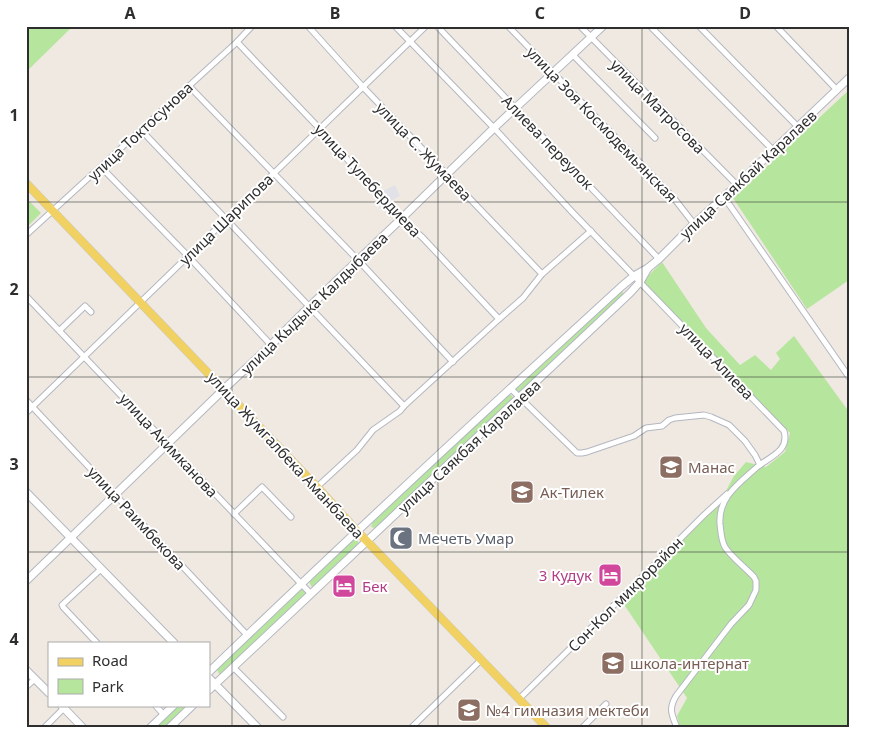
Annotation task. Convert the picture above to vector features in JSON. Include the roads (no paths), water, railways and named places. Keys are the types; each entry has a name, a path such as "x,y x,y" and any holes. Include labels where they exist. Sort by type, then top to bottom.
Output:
{"main road":[{"name":"улица Жумгалбека Аманбаева","path":"26,182 547,728"}],"street":[{"name":"улица Токтосунова","path":"26,235 237,42 252,26"},
{"name":"улица С. Жумаева","path":"308,26 363,87 542,274"},
{"name":"улица Алиева","path":"396,26 784,431 782,448 732,489 719,514 721,534 726,548 754,577 756,590 749,605 731,624 673,701 671,705 672,714 677,728"},
{"name":"улица Шарипова","path":"26,413 426,26"},
{"name":"Алиева переулок","path":"437,26 659,259"},
{"name":"улица Матросова","path":"580,26 737,185"},
{"name":"улица Кыдыка Калдыбаева","path":"26,581 494,128 603,26"},
{"path":"650,26 773,150"},
{"path":"699,26 798,127"},
{"path":"776,26 837,90"},
{"name":"улица Зоя Космодемьянская","path":"511,27 673,197 694,224"},
{"name":"улица Тулебердиева","path":"237,42 320,129 401,219 422,237 499,318"},
{"path":"573,55 655,138"},
{"name":"улица Саякбай Каралаев","path":"634,276 659,259 849,78"},
{"path":"189,86 358,260 453,362"},
{"path":"141,130 404,406"},
{"path":"101,167 271,345"},
{"path":"724,197 849,377"},
{"path":"317,487 357,450 373,430 400,412 404,406 499,318 524,298 542,274 591,231"},
{"name":"улица Саякбай Каралаев","path":"640,282 648,268"},
{"name":"улица Саякбая Каралаева","path":"210,671 301,583 510,388 634,276"},
{"name":"улица Саякбая Каралаева","path":"210,689 630,294 640,282"},
{"name":"улица Акимканова","path":"26,296 311,594"},
{"path":"60,330 85,306 91,312"},
{"path":"510,388 577,452 587,452 634,436 646,428 662,426 675,418 704,415 729,425 745,441 760,465"},
{"name":"улица Раимбекова","path":"26,400 247,635"},
{"path":"234,514 262,487 291,517"},
{"name":"Сон-Кол микрорайон","path":"519,699 732,489"},
{"path":"26,492 173,642"},
{"path":"95,642 62,604 101,569"},
{"path":"411,728 481,660"},
{"path":"233,667 283,717"},
{"path":"26,670 48,692"},
{"path":"26,687 35,679"},
{"path":"210,679 258,728"},
{"path":"582,728 606,704"},
{"path":"156,706 164,715"},
{"path":"150,728 173,706"},
{"path":"171,727 192,706"},
{"path":"44,728 62,707 83,728"}],"place":[{"name":"Манас","path":"671,467"},
{"name":"Ак-Тилек","path":"522,492"},
{"name":"Мечеть Умар","path":"401,538"},
{"name":"3 Кудук","path":"610,575"},
{"name":"Бек","path":"344,586"},
{"name":"школа-интернат","path":"613,663"},
{"name":"№4 гимназия мектеби","path":"469,710"}]}
